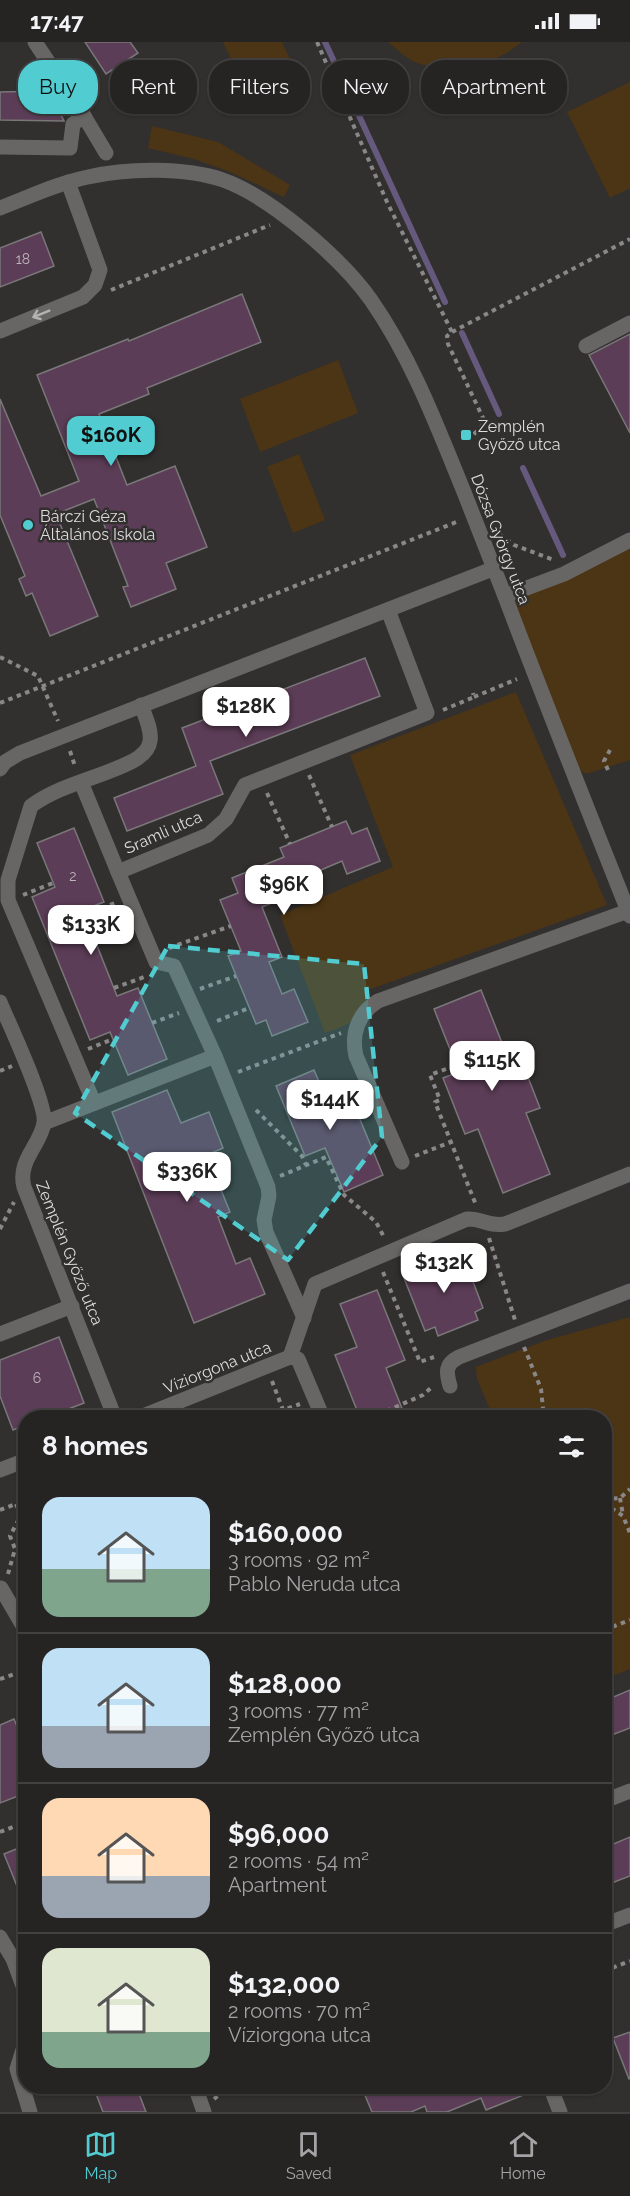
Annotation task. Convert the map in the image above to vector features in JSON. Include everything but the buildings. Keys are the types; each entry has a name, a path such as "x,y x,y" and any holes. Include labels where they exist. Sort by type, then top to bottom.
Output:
{"street":[{"path":"35,42 84,116 105,153"},
{"path":"0,147 70,148 73,124 84,116"},
{"name":"Dózsa György utca","path":"0,208 68,182 109,173 164,171 203,176 223,180 283,215 339,263 370,299 392,334 440,430 495,568 550,718 629,913"},
{"path":"0,331 83,297 95,285 100,270 68,182"},
{"path":"586,346 630,323"},
{"path":"505,596 564,574 630,540"},
{"path":"0,768 20,753 64,735 495,568"},
{"path":"388,610 427,713"},
{"path":"94,1103 8,900 8,880 31,806 57,791 133,761 148,748 151,741 150,731 141,705"},
{"name":"Sramli utca","path":"153,954 118,872 208,835 226,819 245,785 427,713"},
{"path":"81,782 118,872"},
{"path":"402,1162 356,1056 354,1046 356,1027 370,1006 378,1001 629,913"},
{"path":"153,954 156,962 174,966 224,1077 266,1182 269,1196 264,1212 267,1232 304,1318"},
{"path":"0,1002 39,1095 44,1123 215,1056"},
{"name":"Zemplén Győző utca","path":"44,1123 22,1170 24,1187 112,1410"},
{"name":"Víziorgona utca","path":"158,1410 290,1357 315,1284 467,1219 505,1224 630,1174"},
{"path":"448,1379 451,1361 630,1291"},
{"path":"0,1334 72,1306"},
{"path":"290,1357 298,1359 319,1410"},
{"path":"0,1470 18,1463"},
{"path":"1,1588 18,1617"},
{"path":"612,1798 630,1791"},
{"path":"612,1922 630,1915"},
{"path":"0,1937 18,1972"},
{"path":"25,2094 30,2112"},
{"path":"198,2094 204,2112"},
{"path":"553,2094 560,2112"}],"path":[{"path":"316,42 387,202 452,332"},
{"path":"95,285 110,291 271,224"},
{"path":"468,440 482,426 484,420 448,344 447,336 630,239"},
{"path":"0,703 459,520"},
{"path":"497,532 514,545 558,562"},
{"path":"0,657 38,676 64,735 81,782"},
{"path":"427,713 436,713 474,695 517,680"},
{"path":"608,770 604,761 609,750"},
{"path":"304,762 332,827"},
{"path":"261,779 290,844"},
{"path":"8,900 53,883"},
{"path":"85,915 129,897"},
{"path":"153,954 231,926"},
{"path":"114,988 174,966"},
{"path":"152,1023 236,976"},
{"path":"202,1027 249,1008"},
{"path":"224,1077 356,1027"},
{"path":"74,1054 113,1039"},
{"path":"446,1069 430,1075 440,1100 435,1102 479,1213 519,1333 541,1389 543,1410"},
{"path":"254,1107 302,1156 306,1165"},
{"path":"402,1162 451,1142"},
{"path":"266,1182 326,1157 344,1195 376,1222 385,1254 386,1280 420,1362 439,1355 448,1379 423,1395 388,1410"},
{"path":"0,1229 16,1197 24,1187"},
{"path":"266,1367 283,1410 314,1398"},
{"path":"612,1500 620,1498 630,1489"},
{"path":"620,1498 623,1516 630,1533"},
{"path":"0,1510 16,1504 18,1508"},
{"path":"612,1507 623,1516"},
{"path":"1,1588 11,1567 15,1549 10,1536 18,1521"},
{"path":"612,1627 630,1620"},
{"path":"0,1679 18,1673"},
{"path":"0,1832 18,1825"},
{"path":"612,1968 630,1961"}],"highlighted area":[{"path":"168,946 364,964 382,1137 288,1260 75,1113"}],"shaded area":[{"path":"223,42 282,42 290,60 231,60"},
{"path":"388,42 522,42 492,60 421,60 421,64 404,55"},
{"path":"630,82 630,188 610,198 567,112"},
{"path":"152,126 218,142 290,185 284,197 230,172 194,159 148,148"},
{"path":"338,360 358,413 260,452 240,399"},
{"path":"299,454 325,520 293,533 267,467"},
{"path":"630,540 630,760 586,774 567,760 506,597"},
{"path":"516,692 607,905 368,990 363,1008 355,1019 325,1033 280,915 393,867 350,755"},
{"path":"630,1317 630,1669 612,1676 612,1410 490,1410 477,1379 476,1367 547,1340"}],"waterway":[{"path":"325,42 445,302"},
{"path":"462,333 499,414"},
{"path":"523,468 563,555"}],"place":[{"name":"Zemplén Győző utca","path":"466,435"},
{"name":"Bárczi Géza Általános Iskola","path":"28,525"}]}
